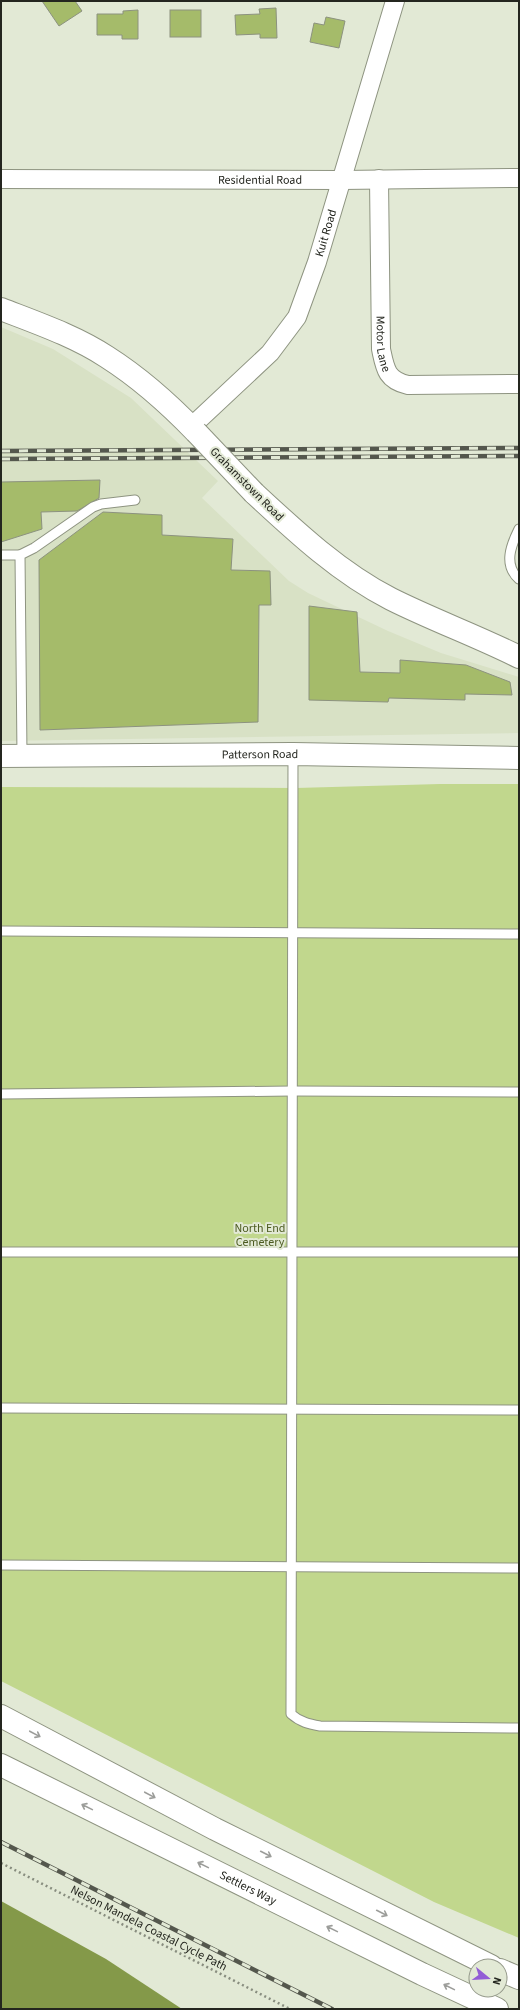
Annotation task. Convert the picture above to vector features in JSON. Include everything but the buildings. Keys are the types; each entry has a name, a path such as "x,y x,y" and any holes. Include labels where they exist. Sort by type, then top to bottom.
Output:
{"main road":[{"name":"Grahamstown Road","path":"1,309 78,341 106,356 149,387 194,430 254,493 296,532 347,572 391,599 513,652"},
{"name":"Patterson Road","path":"1,756 294,754 519,758"},
{"path":"1,1716 215,1829 475,1958"},
{"name":"Settlers Way","path":"1,1765 415,1970 497,2009"},
{"path":"508,1973 519,1978"}],"street":[{"name":"Kuit Road","path":"194,430 270,353 297,317 317,262 394,1"},
{"name":"Residential Road","path":"1,179 341,180 519,178"},
{"name":"Motor Lane","path":"379,179 380,348 389,374 393,380 408,385 519,384"}],"lane":[{"path":"1,556 20,555 34,548 93,507 101,504 136,500"},
{"path":"519,529 512,543 509,558 511,568 519,579"},
{"path":"20,555 22,756"},
{"path":"294,754 292,933 292,1714 298,1720 308,1724 320,1726 519,1728"},
{"path":"1,932 519,934"},
{"path":"1,1094 292,1091 519,1092"},
{"path":"1,1252 519,1252"},
{"path":"1,1408 519,1410"},
{"path":"1,1565 519,1568"}],"path":[{"name":"Nelson Mandela Coastal Cycle Path","path":"1,1863 290,2009"}],"shaded area":[{"path":"1,327 53,349 131,398 218,481 202,498 289,581 308,593 388,631 441,653 519,677 519,733 1,741"},
{"path":"1,1901 106,1959 182,2009 1,2009"}],"green space":[{"name":"North End Cemetery","path":"440,784 519,784 519,1938 434,1902 1,1681 1,787 296,788"}],"railway":[{"path":"1,451 519,448"},
{"path":"1,459 519,456"},
{"path":"1,1842 332,2009"}]}
